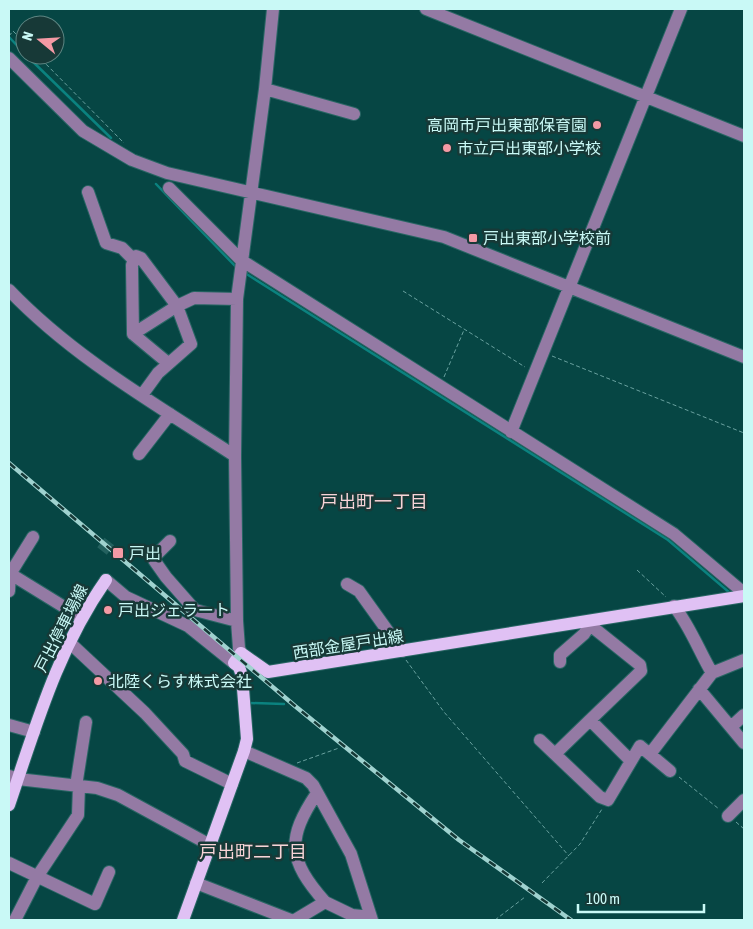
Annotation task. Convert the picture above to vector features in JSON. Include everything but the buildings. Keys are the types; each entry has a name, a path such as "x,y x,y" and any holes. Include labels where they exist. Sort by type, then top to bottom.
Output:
{"main road":[{"name":"戸出停車場線","path":"9,805 13,777 34,732 57,666 82,618 106,580"},
{"name":"西部金屋戸出線","path":"238,658 268,672 589,623 674,606 744,595"},
{"path":"183,920 247,739 242,676 238,658"}],"street":[{"path":"106,580 126,597 188,626 238,658 235,456 237,299 265,90 273,9"},
{"path":"426,9 744,136"},
{"path":"512,432 542,352 681,9"},
{"path":"9,58 83,131 108,148 132,160 167,173 251,194 444,237 744,357"},
{"path":"265,90 354,114"},
{"path":"169,188 241,267 440,387 674,534 744,595"},
{"path":"88,192 106,243 122,248 134,260"},
{"path":"142,395 154,377 191,344 177,306 141,258 136,256 132,266 133,334 168,363"},
{"path":"9,290 44,325 85,357 235,456"},
{"path":"133,334 177,306 198,297 237,299"},
{"path":"139,454 170,414"},
{"path":"9,591 10,573 33,537"},
{"path":"170,541 155,556 154,560 166,577 195,610 237,621"},
{"path":"10,573 82,618"},
{"path":"348,584 359,591 404,651"},
{"path":"674,606 712,673"},
{"path":"555,754 641,671 640,665 589,623 584,634 560,655 560,662"},
{"path":"69,642 145,713 183,754 185,761 232,784"},
{"path":"650,754 712,673 744,660"},
{"path":"699,689 744,743"},
{"path":"731,727 744,716"},
{"path":"590,720 631,761"},
{"path":"15,920 37,877 78,815 78,786 86,722"},
{"path":"9,725 34,732"},
{"path":"540,740 600,797 608,800 640,746 670,771"},
{"path":"244,751 272,765 290,770 306,778 317,793 351,854 371,918 352,915 325,902 304,875 297,861 295,844 300,823 317,793"},
{"path":"13,777 97,788 118,795 210,845"},
{"path":"728,816 744,800"},
{"path":"9,863 95,904 109,872"},
{"path":"196,884 291,920"},
{"path":"295,920 325,902"}],"path":[{"path":"47,65 125,143"},
{"path":"403,291 534,373"},
{"path":"440,387 464,329"},
{"path":"542,352 744,433"},
{"path":"638,570 674,606"},
{"path":"404,651 406,660 444,712 569,856"},
{"path":"290,770 299,761 339,748"},
{"path":"670,771 744,829"},
{"path":"542,883 580,844 608,800"},
{"path":"495,920 525,897"}],"waterway":[{"path":"9,37 15,43"},
{"path":"36,65 111,138"},
{"path":"156,184 236,267"},
{"path":"245,273 668,540 730,593"},
{"path":"250,703 284,704"}],"tunnel":[{"path":"102,551 112,538"}],"railway":[{"path":"9,463 295,706 459,840 571,920"}],"place":[{"name":"高岡市戸出東部保育園","path":"597,125"},
{"name":"市立戸出東部小学校","path":"447,148"},
{"name":"戸出東部小学校前","path":"473,238"},
{"name":"戸出","path":"118,553"},
{"name":"戸出ジェラート","path":"108,610"},
{"name":"北陸くらす株式会社","path":"98,681"}],"district":[{"name":"戸出町一丁目","path":"374,501"},
{"name":"戸出町二丁目","path":"253,851"}]}
